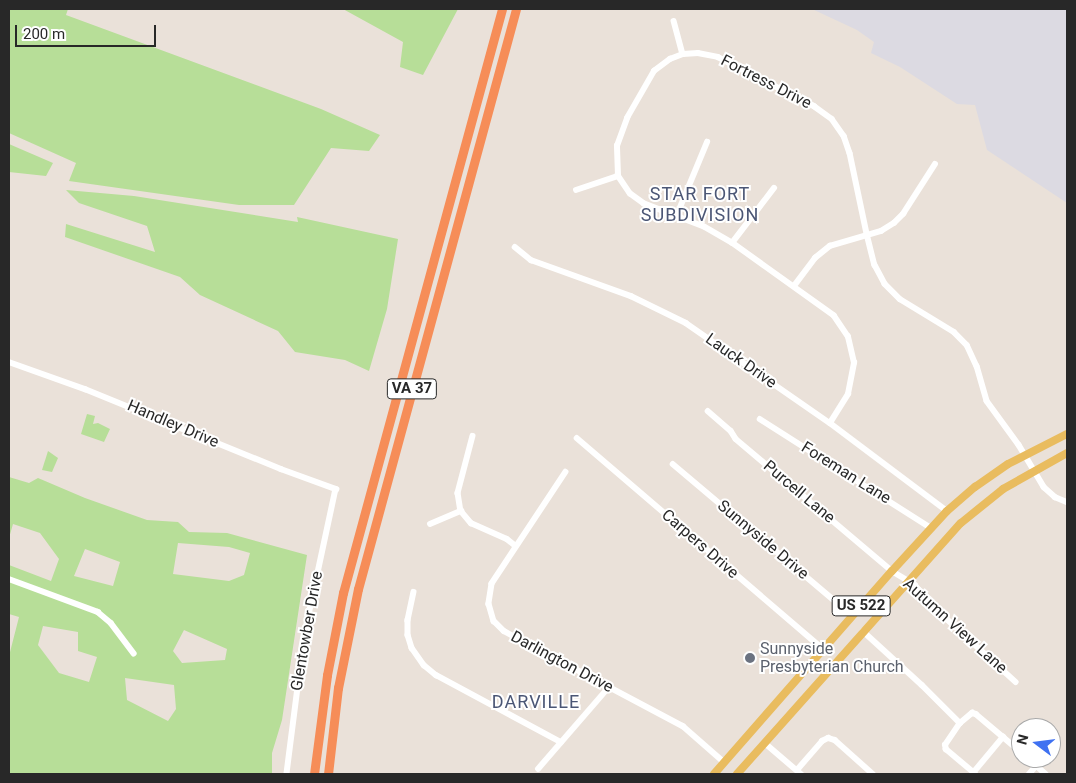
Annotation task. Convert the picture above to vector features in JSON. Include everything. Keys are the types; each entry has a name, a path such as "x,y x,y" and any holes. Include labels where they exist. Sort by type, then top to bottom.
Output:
{"highway":[{"name":"VA 37","path":"314,774 327,675 343,593 502,9"},
{"name":"VA 37","path":"328,774 338,688 358,589 516,9"}],"main road":[{"name":"US 522","path":"714,774 947,511 975,487 1024,454 1067,434"},
{"name":"US 522","path":"737,774 908,581 973,512 1034,470 1067,453"},
{"path":"794,683 806,696"}],"street":[{"path":"674,21 683,54 670,59 654,71 623,126 616,146 618,176 636,198 652,208 704,227 732,243 834,316 845,330 851,345 854,363 851,384 843,403 830,423"},
{"name":"Fortress Drive","path":"683,54 698,53 718,57 814,106 832,119 844,136 850,152 867,234 880,276 892,292 954,332 967,345 977,366 987,401 1048,492 1067,502"},
{"path":"676,217 707,142"},
{"path":"794,286 823,250 838,242 888,228 899,218 935,164"},
{"path":"576,190 618,176"},
{"path":"732,243 774,188"},
{"name":"Lauck Drive","path":"515,247 531,260 631,296 679,319 830,423 903,476 947,511"},
{"name":"Handley Drive","path":"9,362 80,386 281,469 336,489"},
{"name":"Purcell Lane","path":"708,411 736,439 892,571"},
{"name":"Foreman Lane","path":"760,419 931,528"},
{"path":"473,436 458,493 461,511 471,523 507,539 516,546"},
{"name":"Carpers Drive","path":"577,438 823,649"},
{"name":"Sunnyside Drive","path":"674,464 853,616"},
{"name":"Darlington Drive","path":"566,472 516,546 490,590 489,604 494,621 504,631 683,726 724,762"},
{"name":"Glentowber Drive","path":"286,774 305,632 336,489"},
{"path":"430,524 461,511"},
{"name":"Autumn View Lane","path":"892,571 908,581 1016,682"},
{"path":"9,579 98,612 111,623 134,653"},
{"path":"414,592 408,620 408,635 412,648 424,665 436,675 561,742"},
{"path":"863,631 960,723"},
{"path":"538,769 610,686"},
{"path":"1003,737 974,774 946,750 945,745 960,723 966,716 972,713 976,714 1011,744"},
{"path":"765,743 799,772 822,741 828,738 835,740 873,774"}],"shaded area":[{"path":"812,9 1067,9 1067,203 987,150 975,105 957,104 900,67 871,53 874,42 857,30"}],"green space":[{"path":"9,9 68,9 66,15 321,109 380,135 369,151 331,148 294,205 239,205 69,181 76,163 9,133"},
{"path":"343,9 458,9 423,75 400,67 403,42"},
{"path":"9,144 53,163 46,176 9,172"},
{"path":"66,190 134,196 298,222 297,217 398,239 387,309 369,371 345,360 295,352 278,331 200,295 180,277 65,237 66,224 155,252 147,226 79,203"},
{"path":"87,414 95,416 93,424 98,423 110,429 104,442 81,434"},
{"path":"48,451 58,458 52,472 42,470"},
{"path":"9,477 29,483 38,478 85,498 147,520 178,522 189,532 227,533 307,555 282,720 272,753 272,774 9,774 9,656 19,617 9,614 9,565 51,581 59,559 40,533 13,524 9,538","holes":["178,543 229,547 250,553 244,575 229,581 173,574","85,549 120,562 113,586 74,576","43,626 78,632 78,651 97,657 89,682 59,673 38,645","184,630 227,649 225,660 182,663 173,651","125,678 174,685 176,709 168,721 127,700"]}],"place":[{"name":"Sunnyside Presbyterian Church","path":"750,658"}],"district":[{"name":"STAR FORT SUBDIVISION","path":"700,205"},
{"name":"DARVILLE","path":"536,702"}]}
